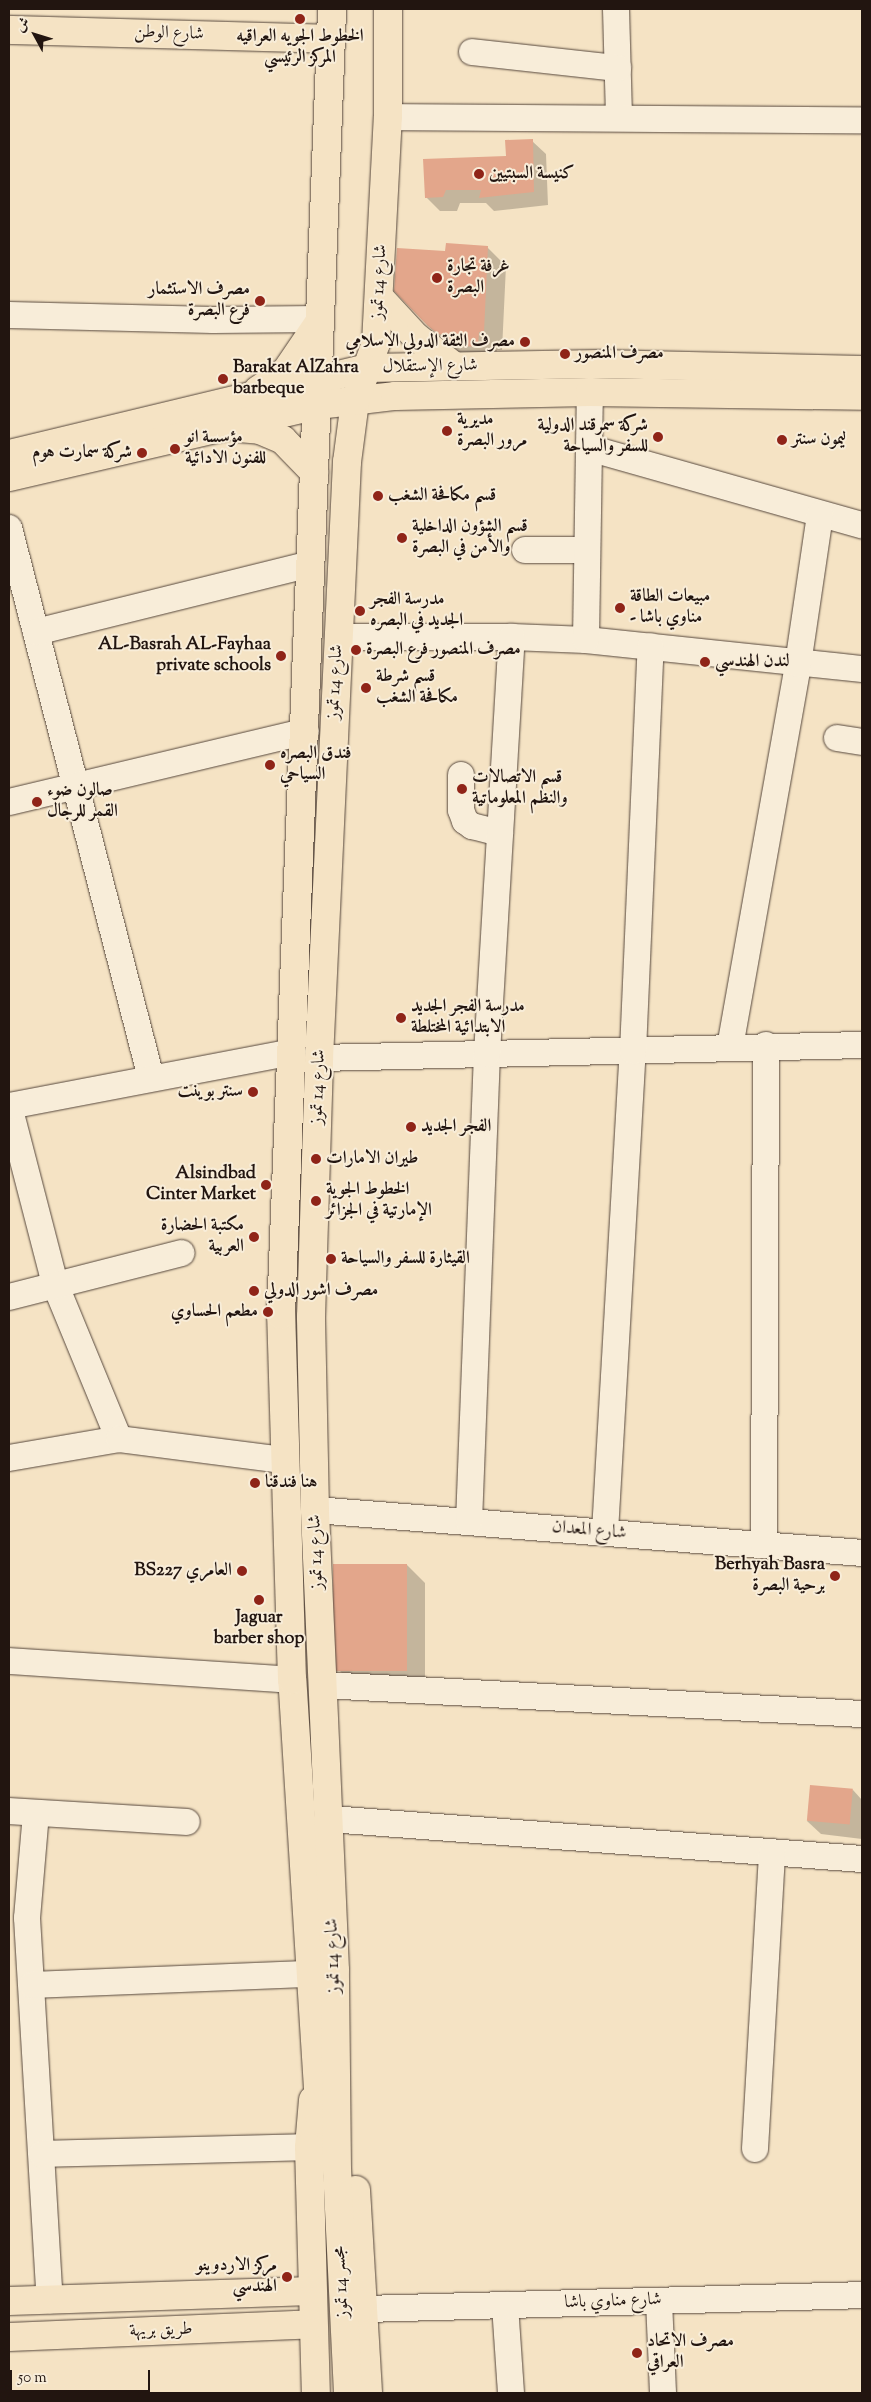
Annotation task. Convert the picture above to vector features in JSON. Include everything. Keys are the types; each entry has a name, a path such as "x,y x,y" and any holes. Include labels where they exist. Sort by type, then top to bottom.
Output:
{"main road":[{"name":"شارع 14 تموز","path":"327,2058 311,1974 292,1680 281,1315 294,1052 332,9"},
{"name":"شارع 14 تموز","path":"330,2172 327,2058 330,1819 315,1510 311,1317 319,1058 347,462 355,401 376,343 380,298 388,117 388,9"},
{"name":"شارع الوطن","path":"9,30 330,39"},
{"path":"380,298 416,337 454,366"},
{"path":"246,398 286,371 320,319"},
{"name":"شارع الإستقلال","path":"9,477 223,430 318,392 366,368 601,364 862,370"},
{"name":"شارع الإستقلال","path":"9,454 246,398 318,392 355,401 395,396 590,392 862,396"},
{"path":"223,430 245,428 273,434 283,440 314,472"},
{"path":"316,2393 305,2325 304,2292 309,2147 327,2058"},
{"path":"327,2058 352,2135 368,2393"},
{"name":"مجسر 14 تموز","path":"330,2172 334,2393"},
{"name":"مجسر 14 تموز","path":"330,2172 348,2393"},
{"name":"طريق بريهة","path":"9,2301 304,2292"},
{"name":"طريق بريهة","path":"9,2337 305,2325"}],"street":[{"path":"616,9 619,118"},
{"path":"472,52 618,68"},
{"path":"388,117 862,120"},
{"path":"9,315 203,320 320,319"},
{"path":"586,640 590,392"},
{"path":"589,448 820,515 862,525"},
{"path":"730,1047 798,664 820,515"},
{"path":"9,528 151,1078"},
{"path":"525,550 587,550"},
{"path":"36,632 311,564"},
{"path":"338,637 512,637 586,640 798,664 862,669"},
{"path":"469,1522 487,1054 512,637"},
{"path":"605,1532 633,1051 651,646"},
{"path":"9,802 306,732"},
{"path":"837,738 862,742"},
{"path":"461,775 461,810 465,821 472,826 500,833"},
{"path":"319,1058 862,1044"},
{"path":"764,1545 766,1045"},
{"path":"119,1439 55,1284 9,1106 294,1052"},
{"path":"9,1297 181,1253"},
{"path":"9,1458 119,1439 284,1460"},
{"name":"شارع المعدان","path":"315,1510 862,1553"},
{"path":"9,1661 292,1680"},
{"path":"323,1685 862,1714"},
{"path":"9,1811 187,1822"},
{"path":"36,1813 27,1918 50,2300"},
{"path":"330,1819 862,1859"},
{"path":"755,2149 772,1852"},
{"path":"32,1986 311,1974"},
{"path":"42,2154 309,2147"},
{"name":"شارع مناوي باشا","path":"364,2309 862,2295"},
{"path":"659,2300 663,2393"},
{"path":"506,2305 511,2393"}],"building":[{"name":"كنيسة السبتيين","path":"533,139 534,192 479,198 481,190 446,190 443,197 425,198 423,159 506,156 505,140"},
{"name":"غرفة تجارة البصرة","path":"446,243 488,246 484,332 479,332 478,347 452,345 446,340 446,335 438,334 427,325 394,291 397,248 445,251"},
{"path":"333,1564 407,1564 407,1671 333,1671"},
{"path":"810,1785 853,1789 850,1825 807,1821"}],"place":[{"name":"الخطوط الجويه العراقيه المركز الرئيسي","path":"300,19"},
{"name":"كنيسة السبتيين","path":"479,174"},
{"name":"غرفة تجارة البصرة","path":"437,278"},
{"name":"مصرف الاستثمار فرع البصرة","path":"260,301"},
{"name":"مصرف الثقة الدولي الاسلامي","path":"525,342"},
{"name":"مصرف المنصور","path":"565,354"},
{"name":"Barakat AlZahra barbeque","path":"223,379"},
{"name":"مديرية مرور البصرة","path":"447,431"},
{"name":"شركة سمرقند الدولية للسفر والسياحة","path":"658,437"},
{"name":"ليمون سنتر","path":"782,440"},
{"name":"مؤسسة انو للفنون الادائية","path":"175,449"},
{"name":"شركة سمارت هوم","path":"142,453"},
{"name":"قسم مكافحة الشغب","path":"378,496"},
{"name":"قسم الشؤون الداخلية والأمن في البصرة","path":"402,538"},
{"name":"مبيعات الطاقة - مناوي باشا","path":"620,608"},
{"name":"مدرسة الفجر الجديد في البصره","path":"360,611"},
{"name":"مصرف المنصور فرع البصرة","path":"356,650"},
{"name":"AL-Basrah AL-Fayhaa private schools","path":"281,656"},
{"name":"لندن الهندسي","path":"705,662"},
{"name":"قسم شرطة مكافحة الشغب","path":"366,688"},
{"name":"فندق البصره السياحي","path":"270,765"},
{"name":"قسم الاتصالات والنظم المعلوماتية","path":"462,789"},
{"name":"صالون ضوء القمر للرجال","path":"37,802"},
{"name":"مدرسة الفجر الجديد الابتدائية المختلطة","path":"401,1018"},
{"name":"سنتر بوينت","path":"253,1092"},
{"name":"الفجر الجديد","path":"411,1127"},
{"name":"طيران الامارات","path":"316,1159"},
{"name":"Alsindbad Cinter Market","path":"266,1185"},
{"name":"الخطوط الجوية الإمارتية في الجزائر","path":"316,1201"},
{"name":"مكتبة الحضارة العربية","path":"254,1237"},
{"name":"القيثارة للسفر والسياحة","path":"331,1259"},
{"name":"مصرف اشور الدولي","path":"254,1291"},
{"name":"مطعم الحساوي","path":"268,1312"},
{"name":"هنا فندقنا","path":"255,1483"},
{"name":"BS227 العامري","path":"242,1571"},
{"name":"Berhyah Basra برحية البصرة","path":"835,1576"},
{"name":"Jaguar barber shop","path":"259,1600"},
{"name":"مركز الاردوينو الهندسي","path":"287,2277"},
{"name":"مصرف الاتحاد العراقي","path":"637,2353"}]}
